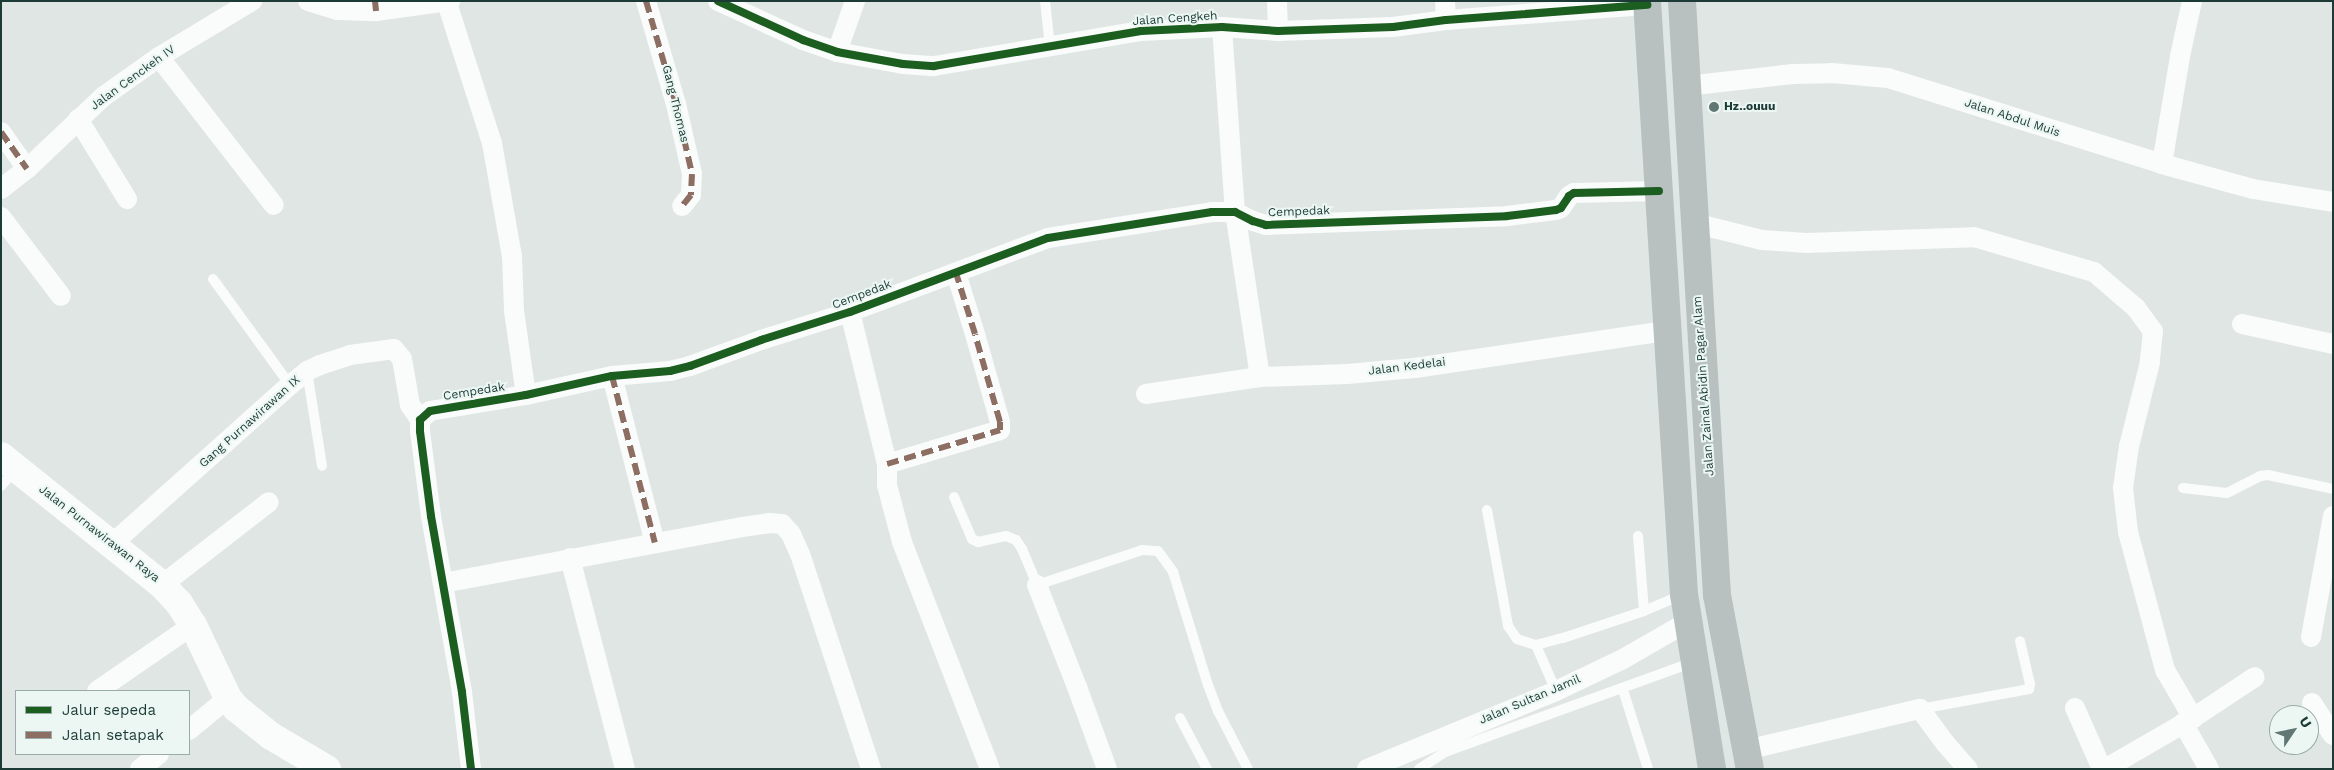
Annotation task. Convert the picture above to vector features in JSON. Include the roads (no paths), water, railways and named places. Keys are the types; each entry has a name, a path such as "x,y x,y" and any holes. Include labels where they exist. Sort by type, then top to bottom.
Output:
{"highway":[{"name":"Jalan Zainal Abidin Pagar Alam","path":"1682,1 1717,595 1748,759"},
{"path":"1647,3 1684,594 1712,769"}],"street":[{"name":"Jalan Cenckeh IV","path":"1,189 27,169 104,96 160,57 252,1"},
{"path":"308,1 338,10 449,2 492,142 512,256 514,311 526,395"},
{"name":"Gang Thomas","path":"646,1 676,104 692,174 691,195 682,206"},
{"name":"Jalan Cengkeh","path":"718,1 803,40 837,52 902,64 934,66 1141,31 1222,27 1278,31 1393,27 1446,11 1647,3"},
{"path":"837,52 855,1"},
{"path":"1277,1 1278,31"},
{"path":"2162,164 2180,56 2192,1"},
{"path":"1222,27 1235,212 1260,377"},
{"path":"160,57 274,205"},
{"name":"Jalan Abdul Muis","path":"1686,86 1793,74 1832,73 1888,78 2162,164 2253,189 2333,202"},
{"path":"78,119 127,198"},
{"path":"1,132 27,169"},
{"name":"Cempedak","path":"420,420 430,411 526,395 612,376 670,371 690,366 762,340 850,312 1048,238 1195,214 1235,212 1252,221 1266,225 1507,216 1556,210 1561,208 1569,196 1574,194 1659,191"},
{"path":"1,217 61,296"},
{"path":"1694,223 1762,240 1797,242 1974,237 2094,272 2136,308 2152,332 2150,362 2129,446 2123,488 2128,532 2165,670 2210,769"},
{"path":"887,464 1000,430 1000,422 956,273"},
{"path":"850,312 887,464 887,485 902,542 990,769"},
{"path":"2242,324 2333,344"},
{"name":"Jalan Kedelai","path":"1146,394 1260,377 1347,374 1414,368 1667,331"},
{"name":"Gang Purnawirawan IX","path":"112,544 307,372 350,355 394,349 402,359 410,405 420,420"},
{"path":"612,376 654,543"},
{"path":"420,420 430,507 462,692 471,769"},
{"name":"Jalan Purnawirawan Raya","path":"6,470 112,544 162,585 178,603 193,625 228,698 249,720 327,769"},
{"path":"162,585 269,502"},
{"path":"2311,637 2333,516"},
{"path":"443,583 570,558 776,522 786,527 800,554 871,769"},
{"path":"570,558 626,769"},
{"path":"1037,585 1078,687 1107,769"},
{"name":"Jalan Sultan Jamil","path":"1367,769 1556,692 1623,659 1689,621"},
{"path":"98,690 193,625"},
{"path":"2075,708 2104,769 2188,721 2255,677"},
{"path":"190,729 228,698"},
{"path":"2312,703 2333,735"},
{"path":"1748,759 1920,709 1945,743 1968,769"},
{"path":"140,769 158,755"}],"lane":[{"path":"1045,1 1050,46"},
{"path":"213,279 290,385"},
{"path":"307,372 322,466"},
{"path":"2183,488 2227,493 2261,476 2268,475 2333,489"},
{"path":"954,497 972,539 978,542 1006,536 1016,540 1022,549 1037,585 1142,550 1158,551 1173,572 1208,685 1218,711 1248,769"},
{"path":"1487,510 1508,626 1517,639 1536,645 1563,638 1644,611 1684,594"},
{"path":"1638,536 1644,611"},
{"path":"1920,709 2029,690 2030,684 2020,641"},
{"path":"1536,645 1556,692"},
{"path":"1419,769 1445,752 1623,690 1695,662"},
{"path":"1623,690 1648,769"},
{"path":"1180,718 1206,769"}],"place":[{"name":"Hz..ouuu","path":"1714,107"}]}
